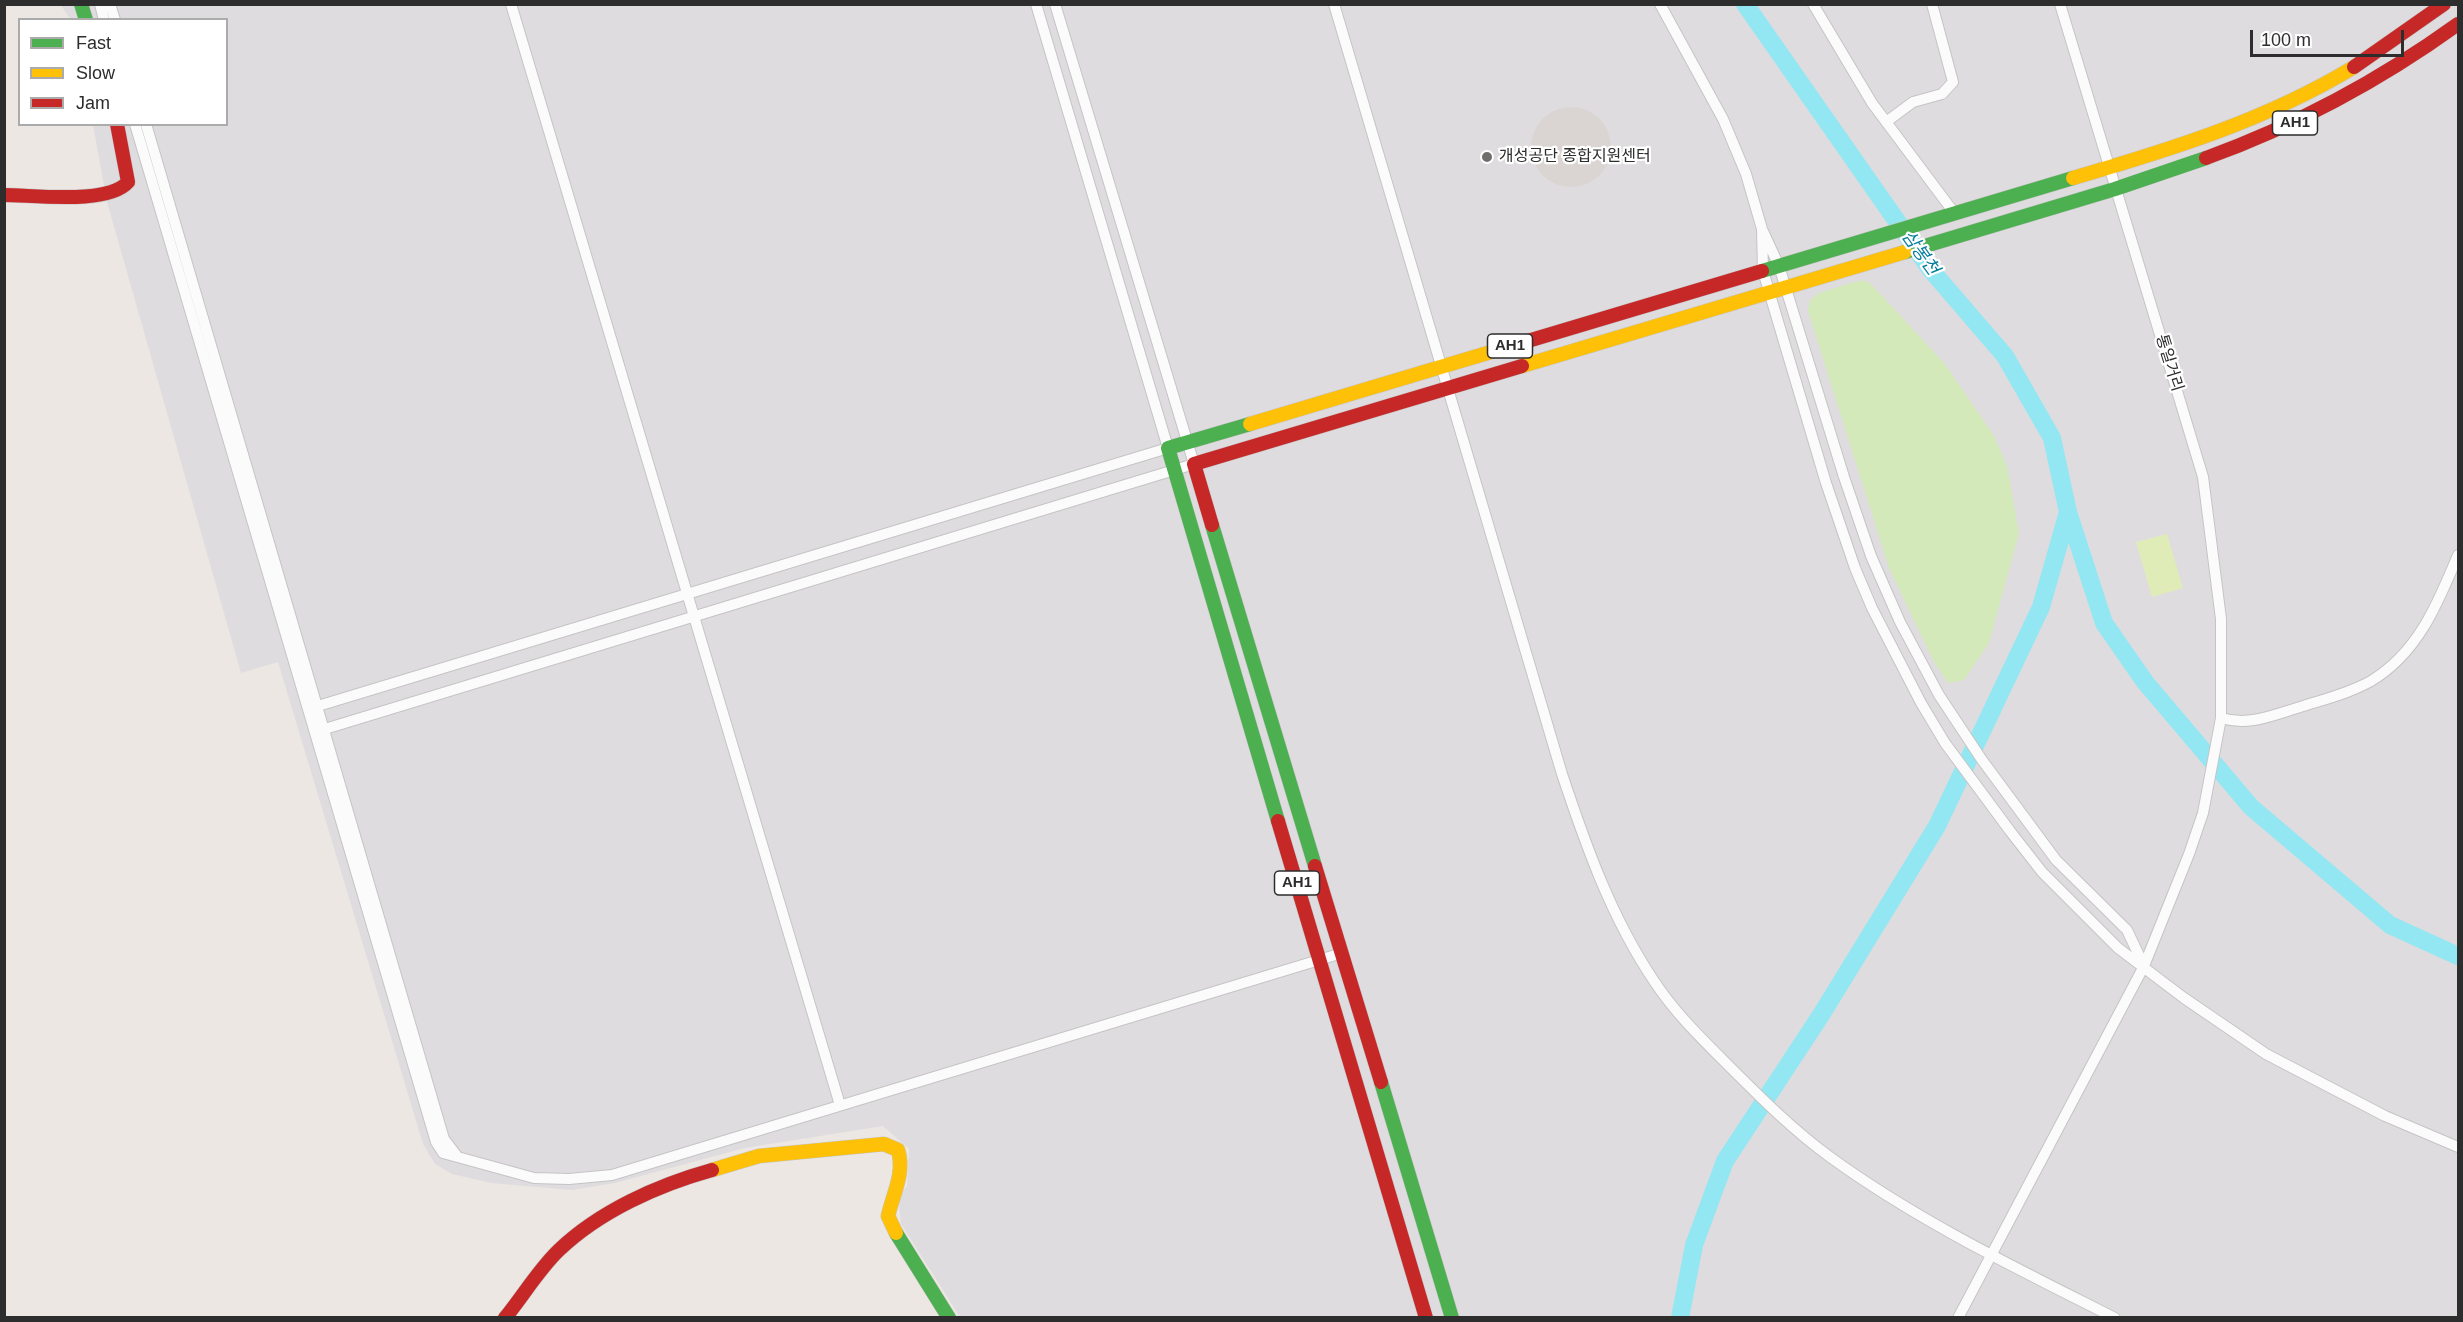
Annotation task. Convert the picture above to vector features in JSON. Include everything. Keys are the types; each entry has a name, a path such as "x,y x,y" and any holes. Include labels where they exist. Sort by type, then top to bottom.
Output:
{"main road":[{"name":"AH1","path":"1426,1317 1168,448 2108,168 2238,123 2308,93 2374,55 2444,4"},
{"name":"AH1","path":"1452,1317 1194,464 2115,189 2234,149 2308,118 2380,79 2458,24"},
{"path":"4,195 94,196 122,189 128,182 117,126"},
{"path":"506,1317 558,1251 589,1225 626,1204 700,1173 759,1156 884,1144 892,1145 901,1156 899,1182 888,1216 949,1317"}],"street":[{"path":"511,4 840,1105"},
{"path":"312,707 1168,448 1036,4"},
{"path":"319,731 1194,464 1055,4"},
{"path":"1334,4 1562,774 1587,850 1608,897 1647,969 1675,1010 1748,1085 1806,1138 1864,1180 1990,1255 2115,1317"},
{"path":"1660,4 1723,119 1746,174 1762,229 1786,287 1824,416 1875,566 1904,631 1955,720 1982,760 2056,860 2127,930 2144,966"},
{"path":"1813,4 1872,103 1955,214"},
{"path":"1886,122 1912,102 1942,94 1953,82 1932,4"},
{"name":"통일거리","path":"1958,1317 2144,966 2190,854 2203,813 2221,718 2221,619 2203,477 2060,4"},
{"path":"136,126 312,707"},
{"path":"147,126 436,1142 443,1153 461,1160 534,1178 569,1179 612,1174 1342,953"},
{"path":"1762,229 1763,271 1826,483 1855,568 1884,633 1945,743 1975,785 2042,872 2118,948 2184,998 2266,1054 2385,1116 2458,1148"},
{"path":"2221,718 2250,723 2336,696 2370,681 2416,641 2440,598 2458,555"},
{"path":"319,731 444,1139 461,1160"}],"shaded area":[{"path":"61,5 2458,5 2458,1317 960,1317 901,1224 898,1198 907,1186 909,1149 883,1126 745,1148 615,1183 572,1190 491,1183 452,1174 435,1164 423,1144 278,662 241,673 107,202 93,126 228,126 228,18 69,18"},
{"path":"1563,107 1579,107 1600,118 1611,139 1611,155 1600,176 1579,187 1563,187 1549,181 1537,169 1531,155 1531,139 1537,125 1549,113"}],"green space":[{"path":"1857,281 1867,281 1871,284 1945,364 1994,436 2007,466 2019,533 1989,643 1964,680 1948,683 1934,662 1889,568 1808,311 1810,300 1819,293"},
{"path":"2167,534 2183,588 2152,597 2136,542"}],"waterway":[{"name":"삼봉천","path":"1745,4 1931,270 2005,356 2052,438 2068,512 2104,623 2145,682 2251,807 2390,925 2458,956"},
{"path":"1680,1318 1694,1245 1725,1161 1821,1015 1937,826 2041,607 2068,512"}],"traffic: fast":[{"path":"81,4 85,18"},
{"path":"1905,252 2115,189 2206,158"},
{"path":"1762,271 2073,178"},
{"path":"1250,424 1168,448 1278,821"},
{"path":"1212,525 1315,866"},
{"path":"1381,1082 1452,1318"},
{"path":"896,1233 949,1318"}],"traffic: slow":[{"path":"2073,178 2217,132 2287,103 2354,67"},
{"path":"1522,366 1905,252"},
{"path":"1250,424 1511,346"},
{"path":"712,1170 759,1156 884,1144 898,1150 900,1159 899,1175 888,1216 896,1233"}],"traffic: jam":[{"path":"2354,67 2444,4"},
{"path":"2206,158 2273,131 2368,83 2458,24"},
{"path":"4,195 70,197 104,194 118,189 128,182 117,126"},
{"path":"1511,346 1762,271"},
{"path":"1212,525 1194,464 1522,366"},
{"path":"1278,821 1426,1318"},
{"path":"1315,866 1381,1082"},
{"path":"505,1318 552,1257 593,1223 631,1201 671,1183 712,1170"}],"place":[{"name":"개성공단 종합지원센터","path":"1487,157"}]}
